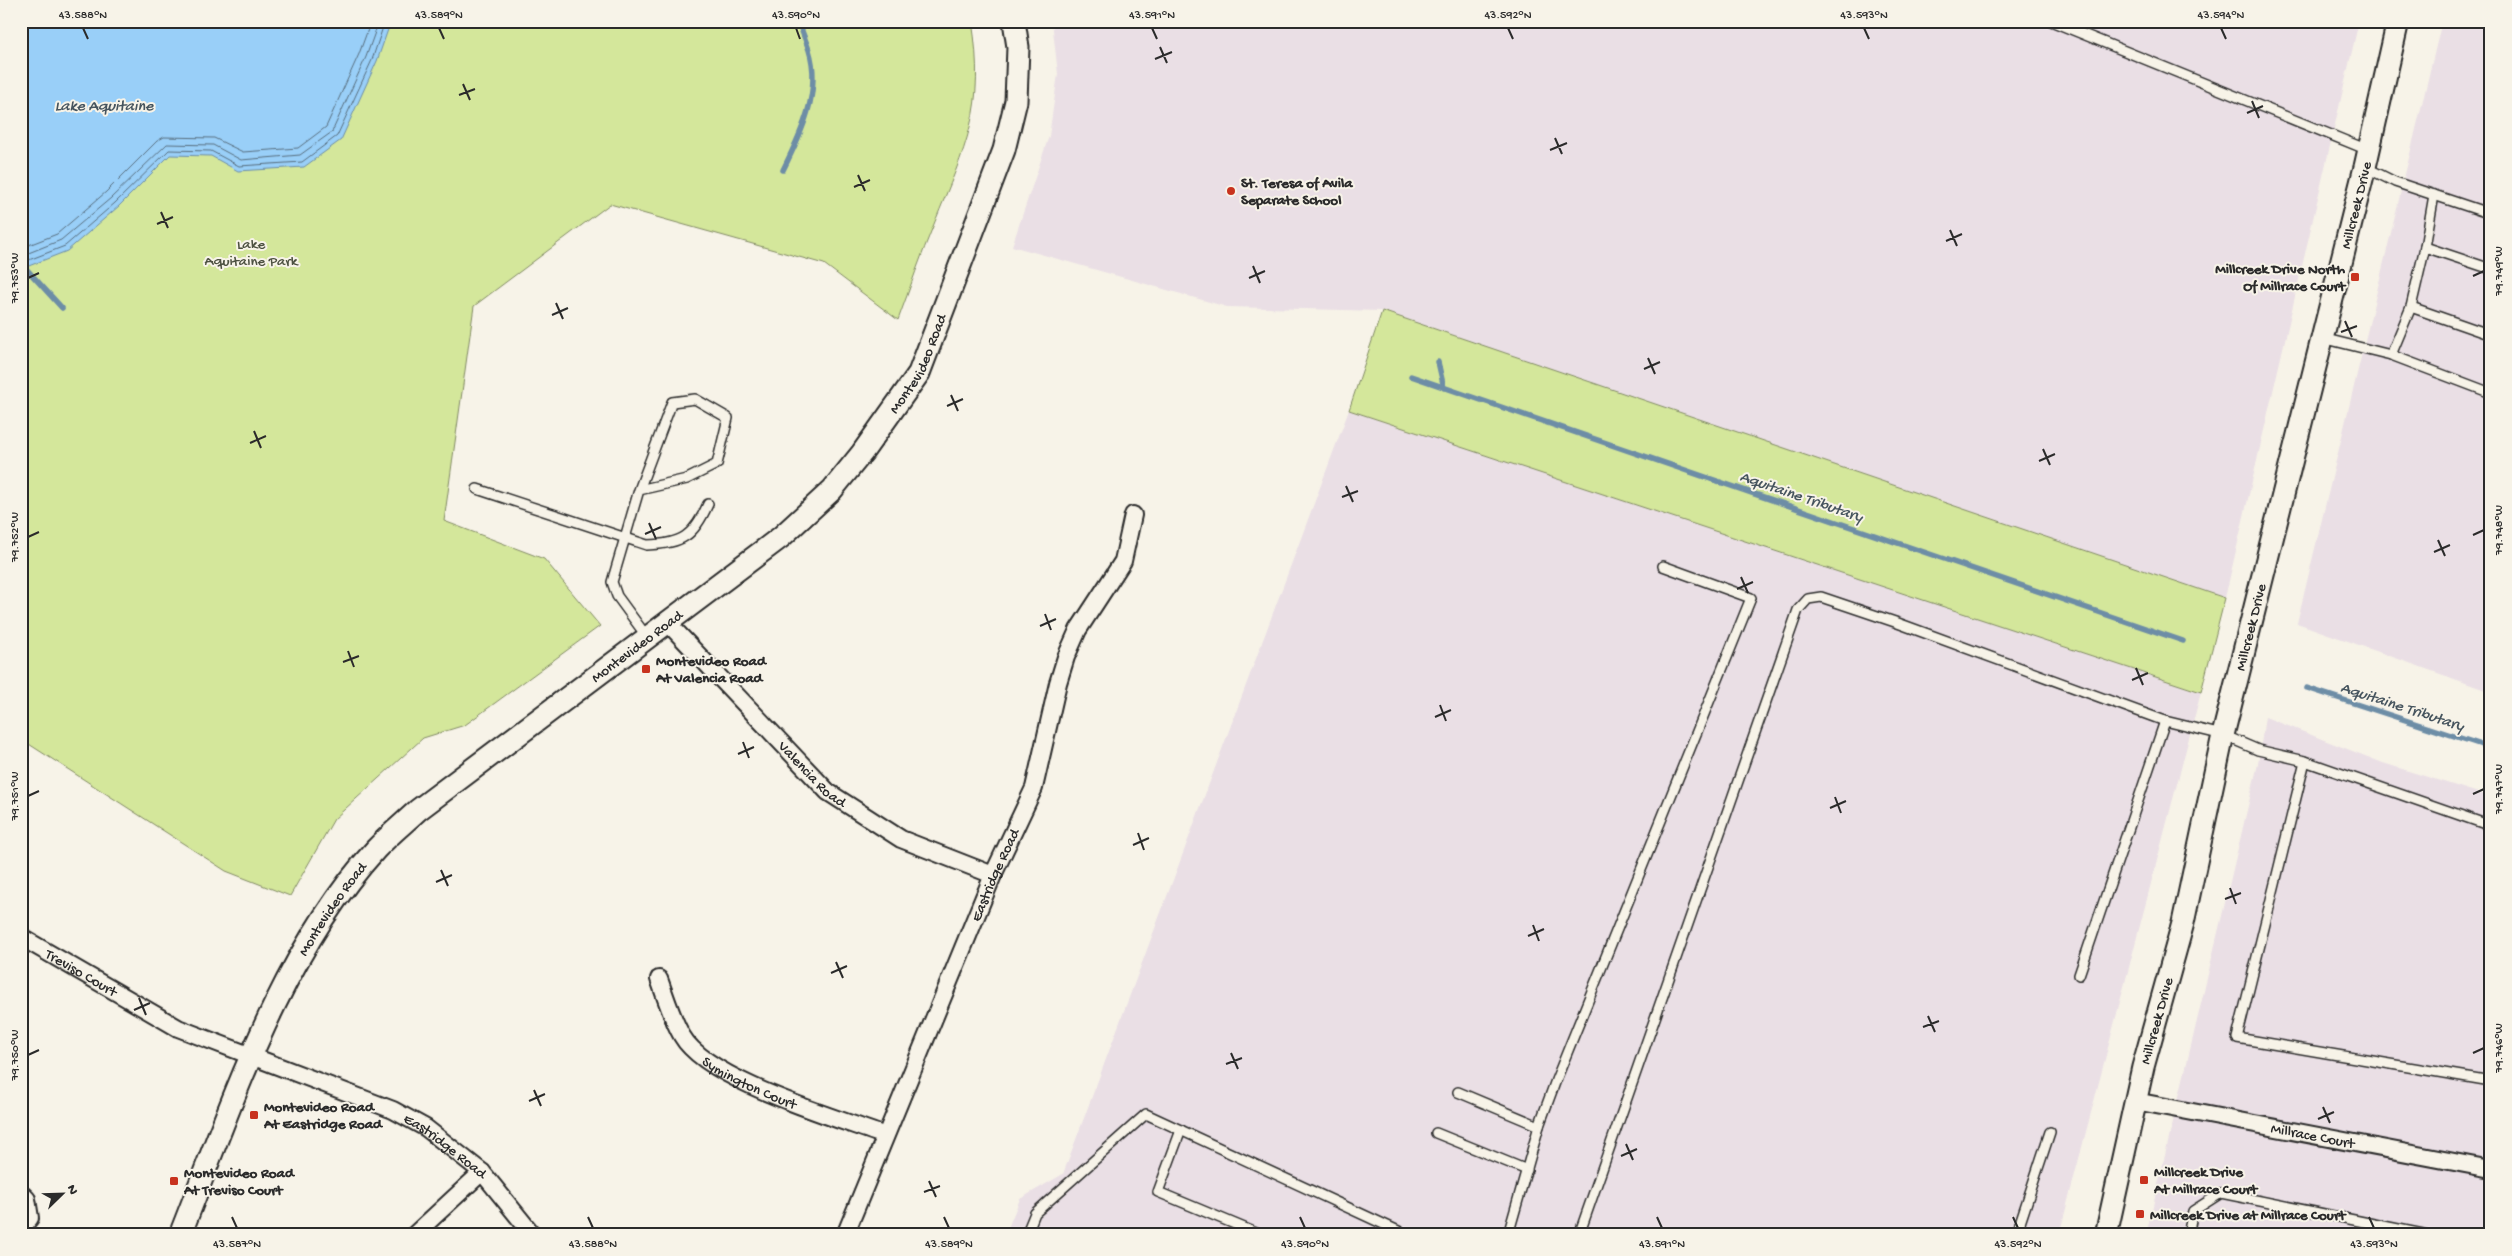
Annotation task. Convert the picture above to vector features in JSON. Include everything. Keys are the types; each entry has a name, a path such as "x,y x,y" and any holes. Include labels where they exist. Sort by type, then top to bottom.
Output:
{"street":[{"name":"Montevideo Road","path":"180,1235 250,1056 300,957 332,905 376,849 418,810 781,537 832,490 862,453 919,373 1004,150 1016,101 1018,47 1014,21"},
{"name":"Millcreek Drive","path":"2106,1235 2135,1101 2183,923 2223,735 2366,159 2398,21"},
{"name":"Eastridge Road","path":"845,1235 993,875 1034,788 1058,683 1066,657 1078,630 1123,561 1133,515"},
{"name":"Valencia Road","path":"668,623 828,792 901,839 993,875"},
{"name":"Treviso Court","path":"21,937 178,1028 250,1056"},
{"name":"Symington Court","path":"659,979 682,1037 699,1055 722,1072 758,1089 885,1136"},
{"name":"Eastridge Road","path":"250,1056 393,1110 426,1128 482,1172 533,1235"},
{"name":"Millrace Court","path":"2135,1101 2491,1169"},
{"path":"414,1235 482,1172"},
{"path":"21,1193 27,1199 30,1218 21,1229"}],"lane":[{"path":"2052,21 2366,159 2395,182 2491,214"},
{"path":"2391,355 2411,307 2425,247 2434,195"},
{"path":"2425,247 2491,269"},
{"path":"2411,307 2491,335"},
{"path":"2321,337 2391,355 2491,392"},
{"path":"639,490 687,479 717,464 728,418 695,399 672,402 639,490 626,540 612,582 617,596 647,638"},
{"path":"477,489 626,540 647,545 667,545 688,536 699,525 708,504"},
{"path":"1508,1235 1539,1126 1751,598 1663,566"},
{"path":"1578,1235 1798,610 1808,599 1821,597 1895,622 2165,721 2223,735 2258,750 2305,761 2491,826"},
{"path":"2079,975 2165,721"},
{"path":"2305,761 2237,1038 2491,1081"},
{"path":"1458,1092 1539,1126"},
{"path":"1026,1235 1035,1213 1146,1114 1407,1235"},
{"path":"1181,1130 1158,1192 1261,1235"},
{"path":"2016,1235 2050,1132"},
{"path":"1436,1133 1527,1170"},
{"path":"2188,1235 2193,1211 2221,1193 2428,1235"}],"shaded area":[{"path":"1052,21 2359,21 2225,598 1382,311 1227,307 1012,246 1049,136 1058,74"},
{"path":"2442,21 2491,21 2491,692 2297,623"},
{"path":"1349,410 2201,692 2059,1235 1005,1235 1020,1199 1063,1174"},
{"path":"2265,717 2383,763 2491,797 2491,1235 2146,1235 2258,764"}],"green space":[{"name":"Lake Aquitaine Park","path":"21,21 972,21 976,52 975,103 964,148 898,320 824,264 610,204 474,306 444,521 544,559 600,626 465,725 423,738 334,819 290,896 226,871 21,739"},
{"path":"1382,311 2225,598 2201,692 1349,410"}],"water":[{"name":"Lake Aquitaine","path":"21,21 391,21 377,61 341,140 304,167 238,171 211,156 170,155 119,206 67,251 21,269"}],"waterway":[{"path":"783,170 803,127 808,112 813,81 809,50 798,21"},
{"path":"21,263 62,308"},
{"path":"1438,362 1444,388"},
{"name":"Aquitaine Tributary","path":"1411,376 2183,641"},
{"name":"Aquitaine Tributary","path":"2307,688 2491,748"}],"place":[{"name":"St. Teresa of Avila Separate School","path":"1231,191"},
{"name":"Millcreek Drive North Of Millrace Court","path":"2355,277"},
{"name":"Montevideo Road At Valencia Road","path":"646,669"},
{"name":"Montevideo Road At Eastridge Road","path":"254,1115"},
{"name":"Millcreek Drive At Millrace Court","path":"2144,1180"},
{"name":"Montevideo Road At Treviso Court","path":"174,1181"},
{"name":"Millcreek Drive at Millrace Court","path":"2140,1214"}]}
